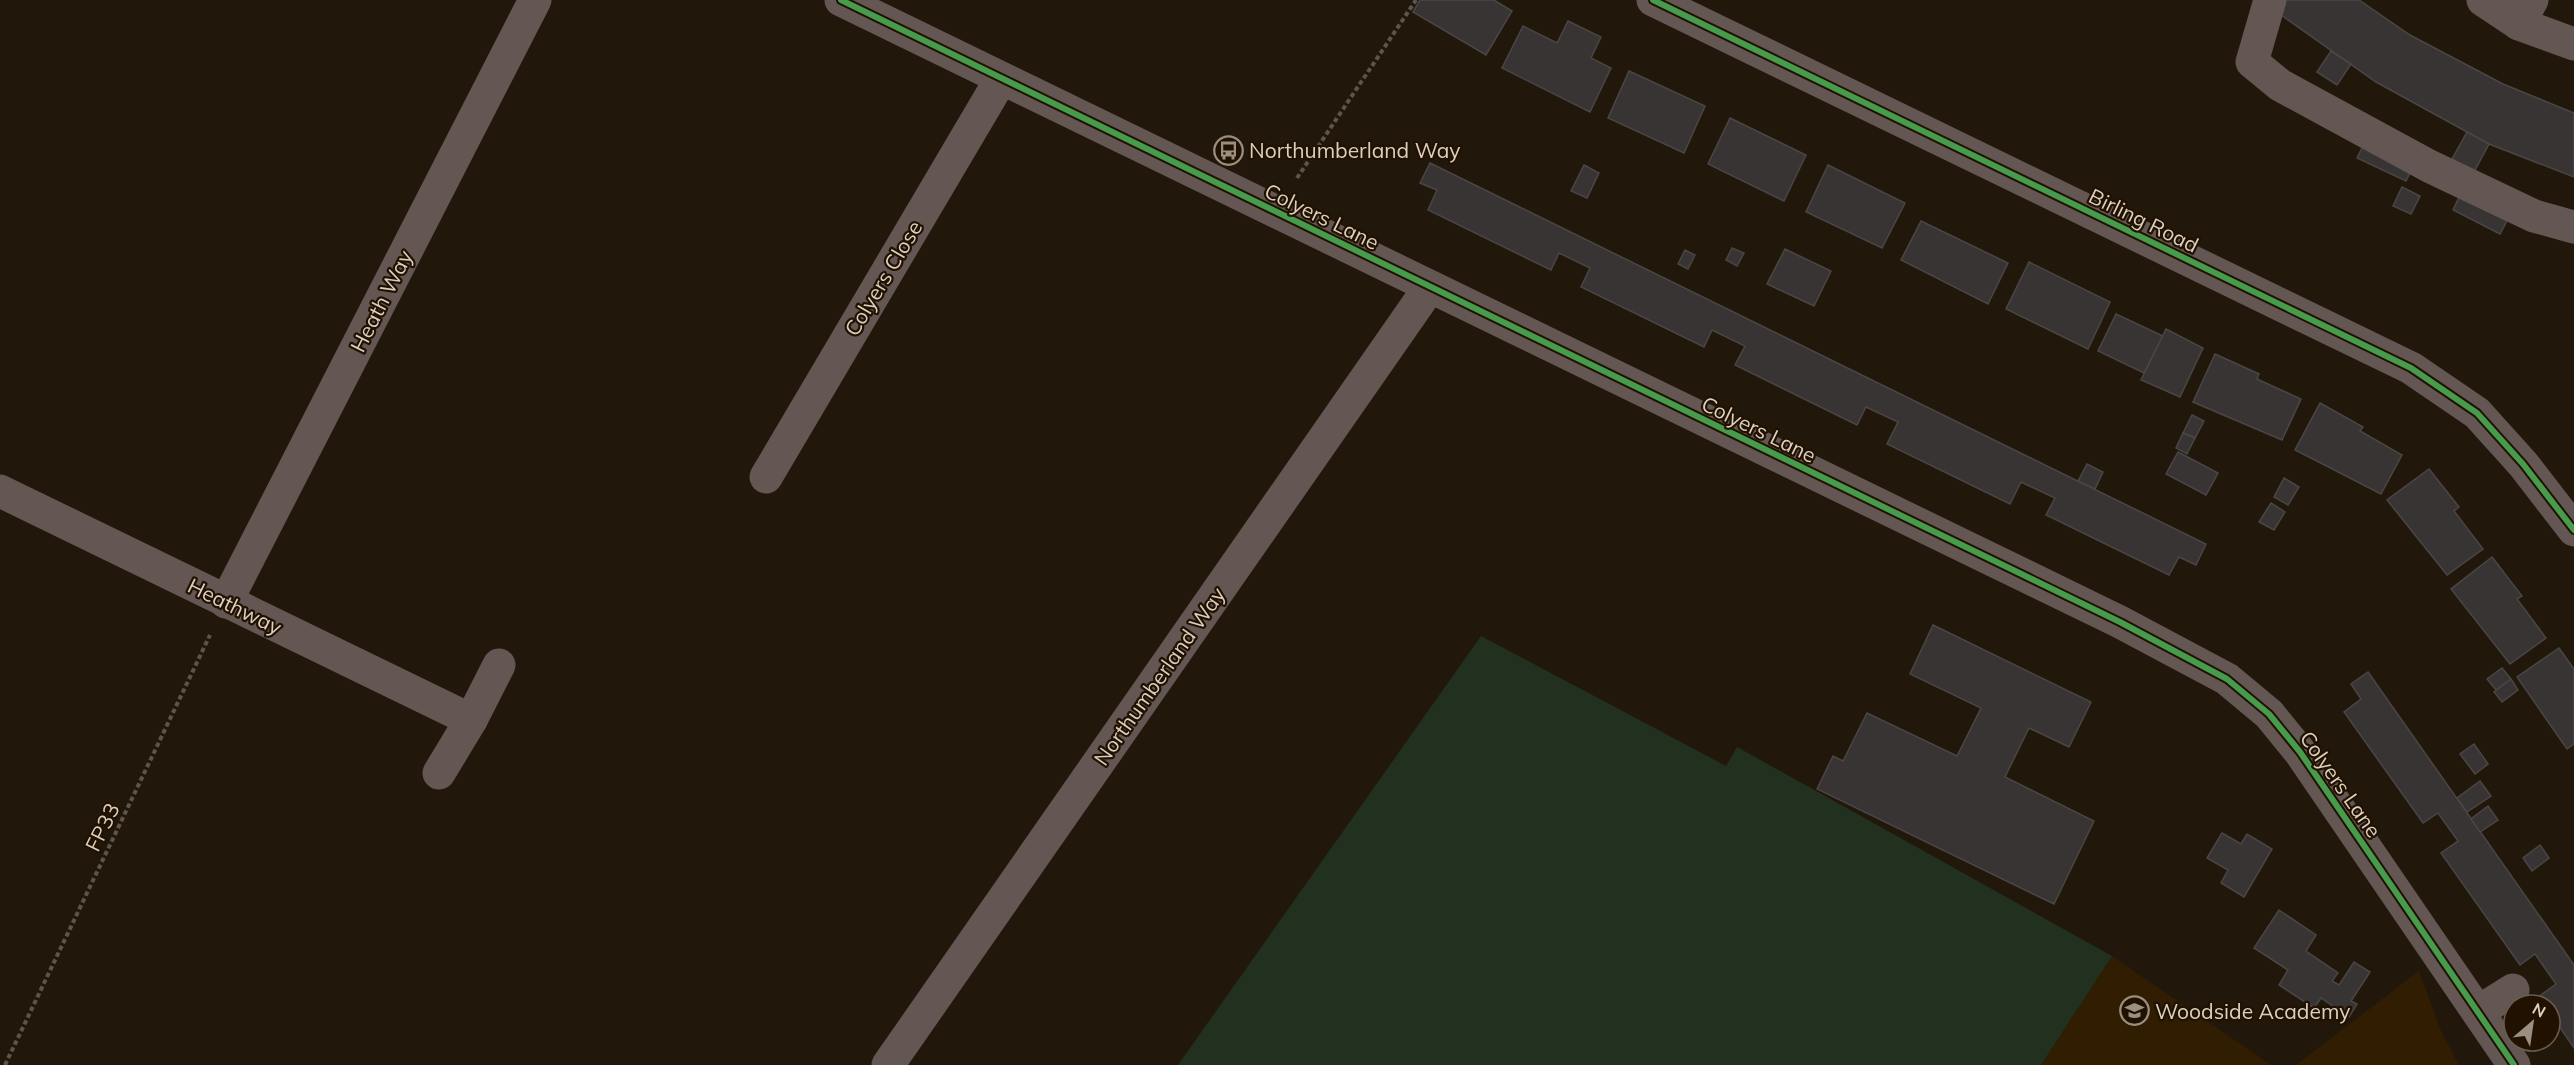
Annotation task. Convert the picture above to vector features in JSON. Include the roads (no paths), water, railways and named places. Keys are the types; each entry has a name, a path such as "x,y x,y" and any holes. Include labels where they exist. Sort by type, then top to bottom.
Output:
{"street":[{"name":"Heath Way","path":"226,602 535,0"},
{"name":"Colyers Lane","path":"841,0 1429,288 2120,622 2227,679 2269,714 2300,752 2514,1065"},
{"name":"Birling Road","path":"1653,0 2411,368 2477,413 2523,464 2574,531"},
{"path":"2270,0 2252,62 2280,85 2439,171 2534,216 2574,227"},
{"path":"2483,0 2526,12 2574,44"},
{"name":"Colyers Close","path":"766,477 1001,79"},
{"name":"Northumberland Way","path":"888,1065 1429,288"},
{"name":"Heathway","path":"0,491 471,720"},
{"path":"439,773 471,720 499,665"},
{"path":"2478,1012 2513,990"}],"place":[{"name":"Northumberland Way","path":"1228,150"},
{"name":"Woodside Academy","path":"2134,1011"}]}
